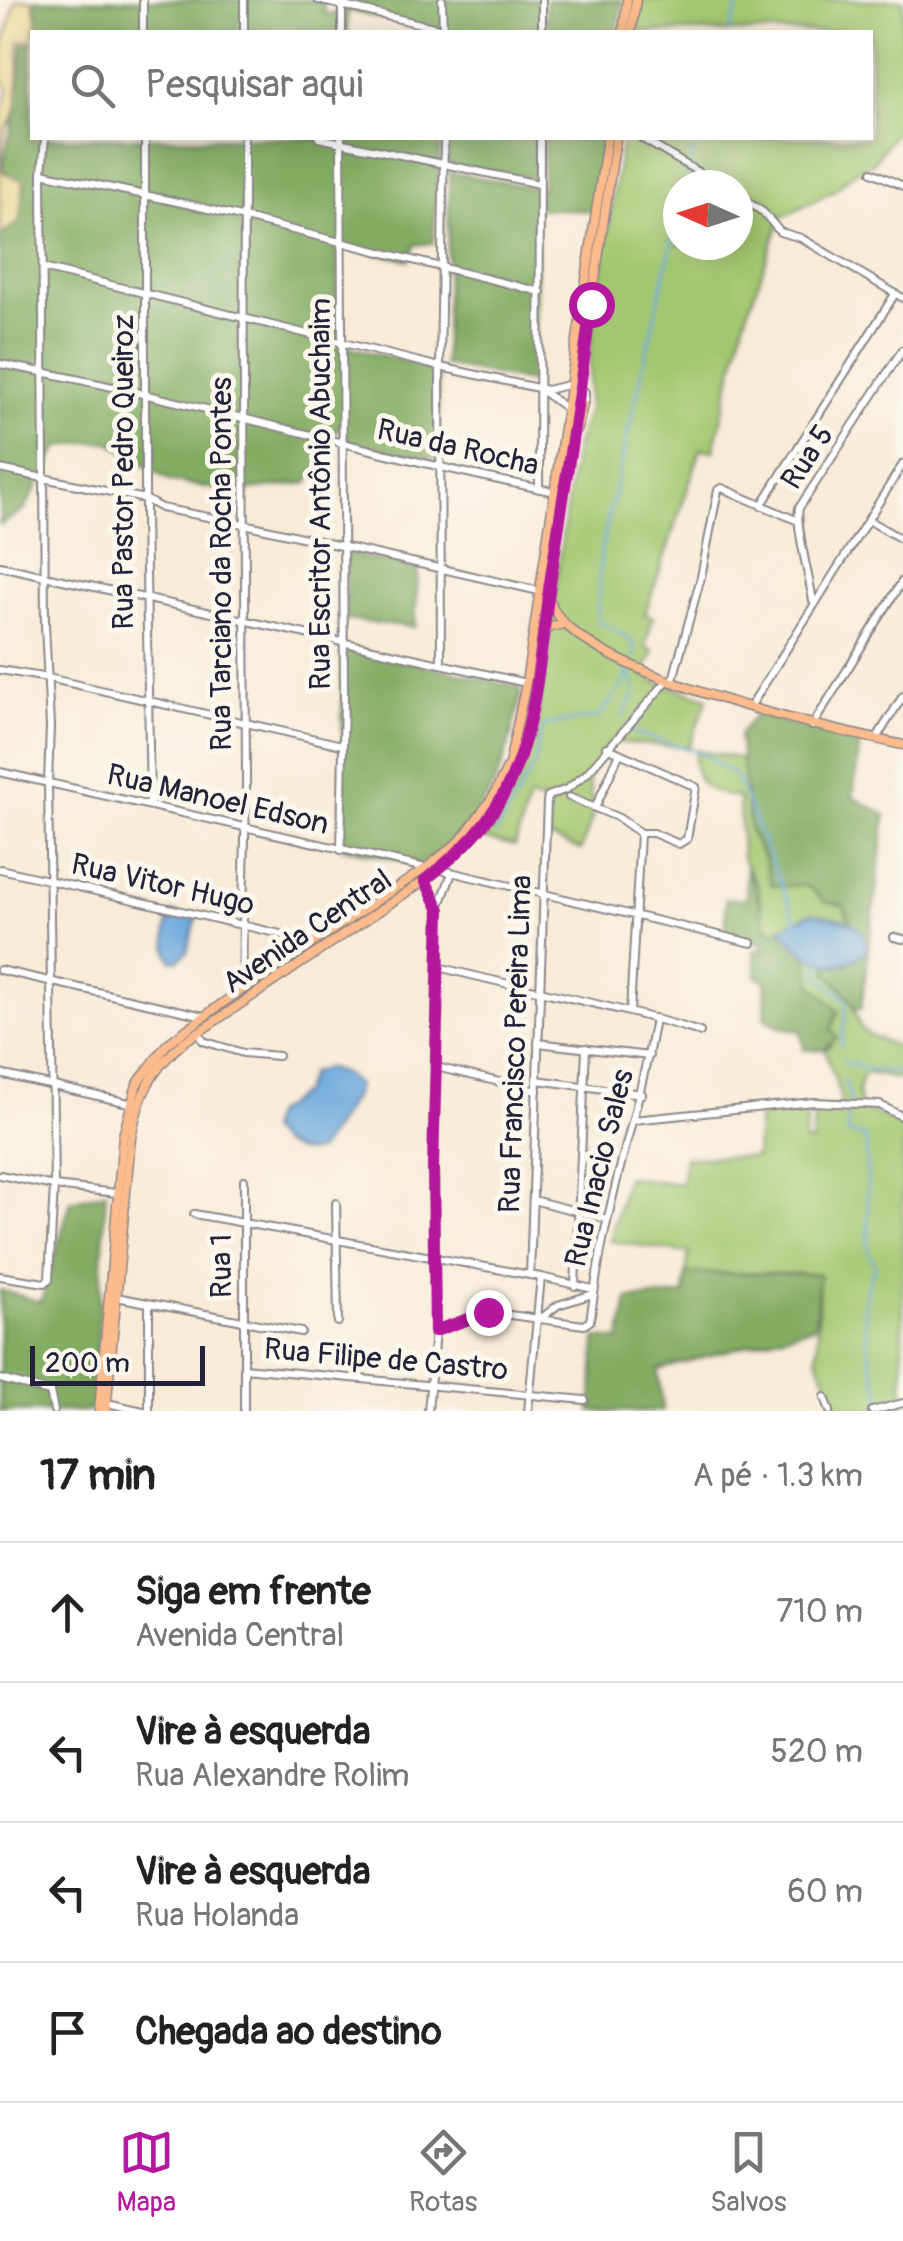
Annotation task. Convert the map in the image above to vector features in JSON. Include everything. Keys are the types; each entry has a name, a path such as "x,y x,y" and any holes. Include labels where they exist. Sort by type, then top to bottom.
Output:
{"main road":[{"path":"622,30 627,0"},
{"path":"631,30 636,0"},
{"name":"Avenida Central","path":"580,356 607,140"},
{"name":"Avenida Central","path":"544,593 616,140"},
{"path":"575,386 580,356"},
{"name":"Avenida Central","path":"104,1408 117,1193 130,1103 149,1066 167,1044 426,868 461,840 480,816 502,780 513,748 540,621 566,420 572,407"},
{"path":"544,593 570,628 622,660 670,682 812,726 903,745"},
{"path":"540,621 570,628"},
{"name":"Avenida Central","path":"104,1408 128,1155 139,1101 159,1066 199,1031 425,880 485,824 512,778 529,719 543,632 540,621"},
{"path":"543,632 560,626"}],"street":[{"path":"142,0 143,30"},
{"path":"244,0 244,30"},
{"path":"318,0 439,30"},
{"path":"442,0 443,30"},
{"path":"542,0 542,30"},
{"path":"342,3 342,30"},
{"path":"0,1276 44,1283 50,1277 54,1186 42,173 45,140"},
{"name":"Rua Pastor Pedro Queiroz","path":"145,140 150,806"},
{"name":"Rua Tarciano da Rocha Pontes","path":"243,990 244,140"},
{"path":"342,140 539,184"},
{"name":"Rua Escritor Antônio Abuchaim","path":"340,850 342,140"},
{"path":"441,664 444,140"},
{"path":"540,140 540,489"},
{"path":"643,140 694,170"},
{"path":"872,172 903,186"},
{"path":"42,173 342,241 540,292"},
{"path":"753,206 780,232 802,238 899,296 762,506"},
{"path":"43,268 440,368 550,390 575,386"},
{"name":"Rua 5","path":"813,602 796,520 803,501 903,349"},
{"name":"Rua da Rocha","path":"0,364 245,416 342,444 556,492"},
{"path":"572,407 559,396 575,386"},
{"path":"538,388 572,407"},
{"path":"750,707 903,464"},
{"path":"0,469 544,593"},
{"path":"568,798 619,818 640,833 684,843 696,787 606,748 670,682 701,577 718,490 722,488 796,520"},
{"path":"868,520 903,540"},
{"path":"0,566 526,683"},
{"path":"812,726 903,580"},
{"path":"0,670 342,745"},
{"path":"876,739 903,696"},
{"name":"Rua Francisco Pereira Lima","path":"530,1275 545,814 548,796 567,789 586,774 606,748"},
{"path":"595,808 618,755"},
{"name":"Rua Manoel Edson","path":"0,772 426,868"},
{"path":"630,1012 640,833"},
{"name":"Rua Vitor Hugo","path":"0,868 316,942"},
{"path":"438,870 752,943"},
{"path":"428,1411 435,1331 433,1166 440,906 452,873"},
{"path":"425,880 440,906"},
{"path":"439,967 700,1032"},
{"path":"0,970 204,1016"},
{"name":"Rua Inacio Sales","path":"538,1320 584,1325 590,1321 607,1219 642,1094 655,1018"},
{"path":"199,1031 208,1045 278,1056"},
{"path":"538,1043 649,1056"},
{"path":"575,1286 586,1048"},
{"path":"436,1067 536,1090"},
{"path":"0,1074 130,1103"},
{"path":"537,1080 642,1094"},
{"path":"632,1120 814,1102 880,1105 903,1117"},
{"path":"0,1175 117,1193"},
{"name":"Rua 1","path":"244,1180 244,1411"},
{"path":"533,1200 607,1219"},
{"path":"336,1202 338,1322"},
{"path":"194,1214 542,1277 593,1292"},
{"path":"528,1411 542,1277"},
{"path":"435,1331 482,1313 538,1320 558,1305 593,1292"},
{"path":"116,1297 301,1332"},
{"path":"104,1408 146,1411 149,1304"},
{"name":"Rua Filipe de Castro","path":"244,1368 584,1400"},
{"path":"0,1379 48,1390 53,1396 54,1411"},
{"path":"825,1398 830,1411"},
{"path":"872,1411 903,1402"}],"green space":[{"path":"34,0 325,0 324,13 347,14 348,30 31,30 37,18"},
{"path":"336,0 540,0 540,30 431,30 336,8"},
{"path":"546,0 622,0 617,30 545,30"},
{"path":"642,0 903,0 903,122 872,164 854,172 836,189 781,218 744,322 714,451 701,449 645,614 653,617 645,647 654,651 643,674 656,682 708,698 689,747 609,742 588,779 594,812 581,850 548,837 549,804 529,798 515,846 484,839 515,788 533,732 575,448 588,410 590,351 622,140 873,140 873,30 637,30"},
{"path":"30,32 30,140 441,140 433,243 415,245 409,260 336,244 336,306 347,346 438,370 439,460 343,441 341,423 308,483 233,492 170,481 110,442 89,442 59,447 24,510 0,525 0,244 2,228 18,222 25,185 2,169 17,106 23,45"},
{"path":"444,140 537,140 536,179 448,164"},
{"path":"544,140 603,140 592,211 537,208 535,383 444,365 450,172 542,189"},
{"path":"346,553 418,568 415,627 345,620"},
{"path":"342,646 519,687 521,693 508,746 492,790 465,828 424,865 342,848"},
{"path":"756,714 860,743 853,797 886,815 861,1009 856,1009 842,987 826,973 829,965 844,965 866,952 863,937 843,905 824,902 803,885 771,884 764,857 750,832 739,735"},
{"path":"696,750 742,759 750,832 764,858 771,884 809,887 824,902 843,905 850,921 811,913 782,928 783,932 769,930 762,916 758,886 742,858 739,798 703,785 696,771"},
{"path":"746,868 768,930 783,932 806,953 812,984 838,1011 831,1030 837,1037 825,1049 804,1050 801,1031 779,1027 765,1017 766,980 757,978 754,950 763,952 760,942 726,932 726,899 746,899"},
{"path":"806,953 829,965 827,973 850,997 860,1026 867,1034 903,1049 903,1080 867,1073 862,1076 858,1092 861,1108 903,1125 903,1411 839,1411 817,1357 819,1274 686,1273 689,1253 610,1241 626,1177 681,1184 685,1157 756,1157 759,1112 807,1108 805,1142 812,1143 815,1109 842,1107 825,1049 831,1046 830,1030 838,1011 812,984"},
{"path":"106,1192 94,1411 0,1411 0,1290 41,1302 71,1201"},
{"path":"686,1273 819,1274 815,1326 658,1370 663,1411 591,1411 596,1338 620,1340 628,1299 684,1295"}],"sand":[{"path":"16,0 33,0 37,23 35,30 30,30 30,42 20,41 17,100 12,121 6,127 1,165 3,172 24,181 19,223 5,231 0,242 0,125 8,89 2,77 4,44"}],"water":[{"path":"171,913 197,917 187,952 178,961 171,960 168,949"},
{"path":"811,913 856,926 862,932 866,951 842,963 820,962 809,956 781,928"},
{"path":"325,1068 345,1074 357,1085 355,1095 319,1150 291,1149 268,1130 272,1115 302,1093 310,1073"}],"waterway":[{"path":"731,30 740,0"},
{"path":"690,163 696,140"},
{"path":"633,660 635,645 597,621 601,550 668,260"},
{"path":"496,834 535,763 540,732 548,725 599,717 624,683 628,670"},
{"path":"622,717 636,692 629,673"},
{"path":"629,731 701,753 736,776 797,923"},
{"path":"821,959 818,976 847,1000 841,1047"},
{"path":"843,1061 870,1070 903,1073"},
{"path":"844,1080 850,1098 847,1133 866,1137 869,1253 876,1266 865,1299 865,1318 886,1411"}],"route":[{"path":"488,1312 435,1331 433,1166 440,910 425,880 460,852 485,824 522,752 591,304"}]}
